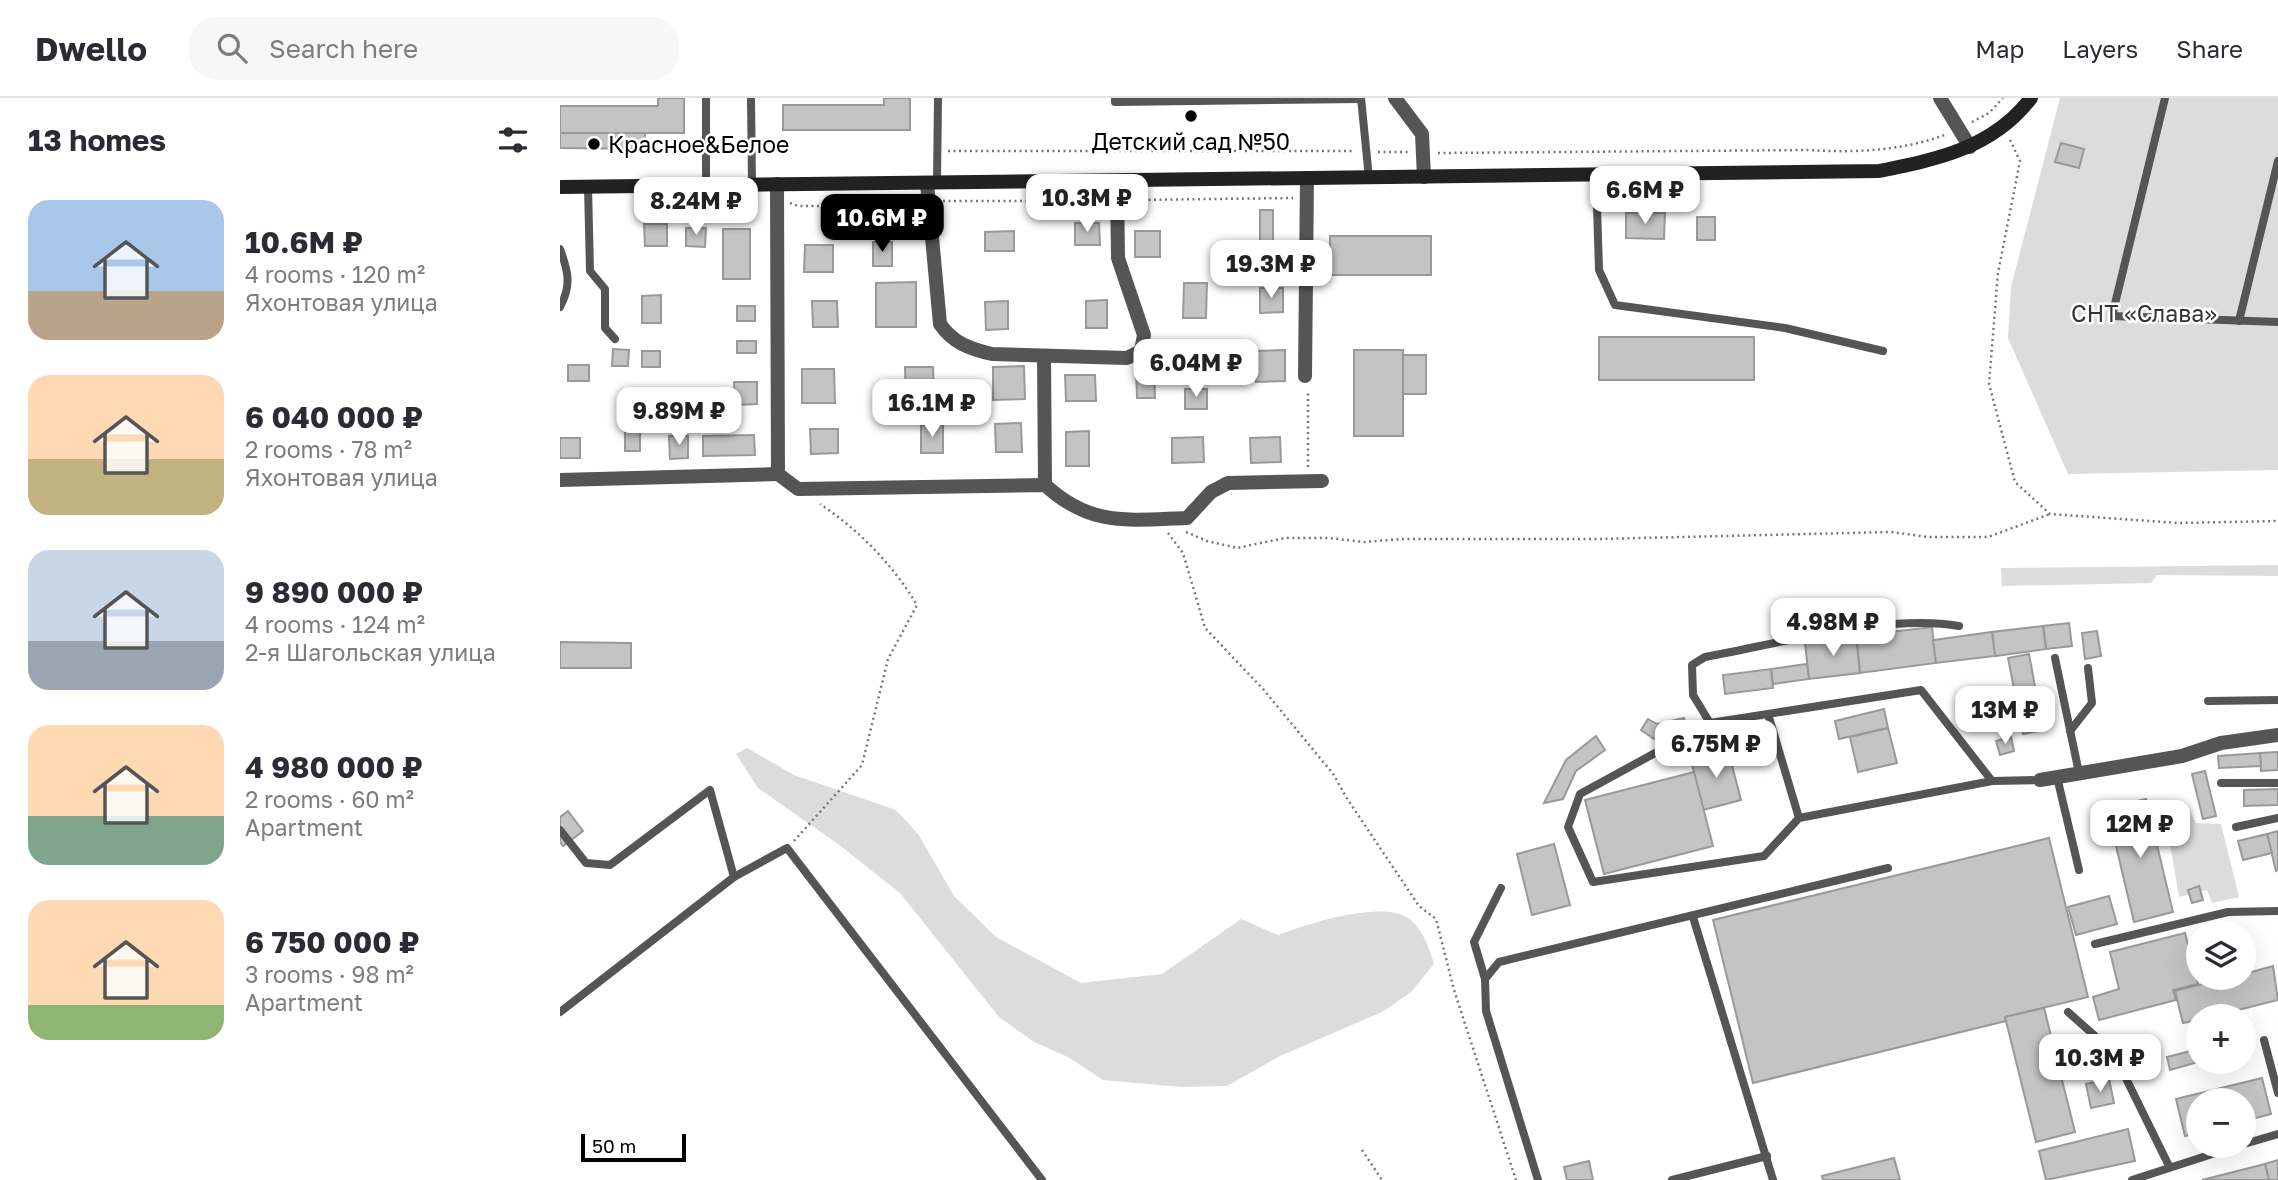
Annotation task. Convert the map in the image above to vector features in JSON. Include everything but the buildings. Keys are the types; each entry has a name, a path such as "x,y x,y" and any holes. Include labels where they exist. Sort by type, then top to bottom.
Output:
{"main road":[{"path":"560,187 1879,171 1943,158 1970,148 2004,127 2031,98"}],"street":[{"path":"1395,98 1422,134 1424,177"},
{"path":"1941,98 1970,148"},
{"path":"1305,376 1307,178"},
{"path":"932,182 940,324 947,335 975,350 1044,356 1127,358 1141,351 1144,335 1118,258 1116,181"},
{"path":"777,184 778,474"},
{"path":"1044,356 1045,485"},
{"path":"560,480 778,474 798,489 1045,485 1065,503 1097,518 1158,519 1187,518 1211,492 1228,483 1315,481"},
{"path":"2040,780 2182,756 2221,743 2278,735"}],"lane":[{"path":"706,98 706,185"},
{"path":"751,98 752,184"},
{"path":"932,182 938,151 938,98"},
{"path":"1115,98 1115,102 1361,99 1369,178"},
{"path":"2165,98 2112,316 2278,322"},
{"path":"2239,321 2278,161"},
{"path":"1595,175 1599,270 1615,305 1785,328 1883,351"},
{"path":"588,186 590,271 605,289 605,328 615,339"},
{"path":"560,248 568,272 568,290 560,307"},
{"path":"1710,723 1693,695 1692,665 1704,657 1880,626 1934,621 1959,626"},
{"path":"2055,658 2079,773"},
{"path":"2070,731 2092,703 2088,668"},
{"path":"1992,780 1921,690 1710,723 1580,794 1568,827 1593,882 1764,856 1799,818 1992,780 2040,780"},
{"path":"2208,701 2278,700"},
{"path":"1768,714 1799,818"},
{"path":"2057,777 2078,870"},
{"path":"2221,783 2278,783"},
{"path":"560,830 586,863 610,865 710,790 734,877"},
{"path":"2236,827 2278,818"},
{"path":"560,1012 734,877 787,848 1042,1180"},
{"path":"1485,979 1499,961 1888,868"},
{"path":"1501,888 1474,942 1485,979 1486,1011 1538,1180"},
{"path":"2095,944 2228,912 2278,911"},
{"path":"1693,916 1773,1180"},
{"path":"2068,1012 2113,1052 2169,1166"},
{"path":"2264,1040 2278,1093"},
{"path":"2256,1140 2278,1134"},
{"path":"1672,1180 1767,1156"},
{"path":"2132,1180 2196,1158"}],"path":[{"path":"938,151 1423,153 1808,150 1856,153 1932,139 1959,129 1989,113 2003,98"},
{"path":"2004,127 2020,161 1998,273 1989,384 2015,482 2050,514"},
{"path":"1305,376 1315,481"},
{"path":"787,848 862,765 888,659 917,606 901,578 846,521 798,489"},
{"path":"1182,530 1207,541 1237,548 1296,538 1364,542 1402,539 1598,539 1891,532 1928,537 1988,537 2050,514 2178,523 2278,521"},
{"path":"1158,519 1183,552 1205,628 1263,689 1334,775 1419,906 1436,919 1454,990 1516,1180"},
{"path":"1362,1150 1382,1180"}],"green space":[{"name":"СНТ «Слава»","path":"2060,98 2278,98 2278,470 2068,474 2008,338 2011,287"},
{"path":"2278,565 2278,576 2157,575 2151,583 2002,586 2001,568"},
{"path":"747,748 794,775 896,810 918,834 954,896 996,937 1081,983 1162,974 1241,919 1278,935 1326,920 1366,912 1399,914 1411,920 1423,935 1434,964 1411,992 1384,1011 1278,1057 1227,1086 1181,1087 1103,1080 1068,1057 1034,1042 999,1017 900,893 838,844 758,788 736,754"},
{"path":"2175,807 2190,810 2196,823 2221,824 2239,897 2212,903 2207,890 2179,897 2167,826"}],"place":[{"name":"Детский сад №50","path":"1191,116"},
{"name":"Красное&Белое","path":"594,144"}]}
